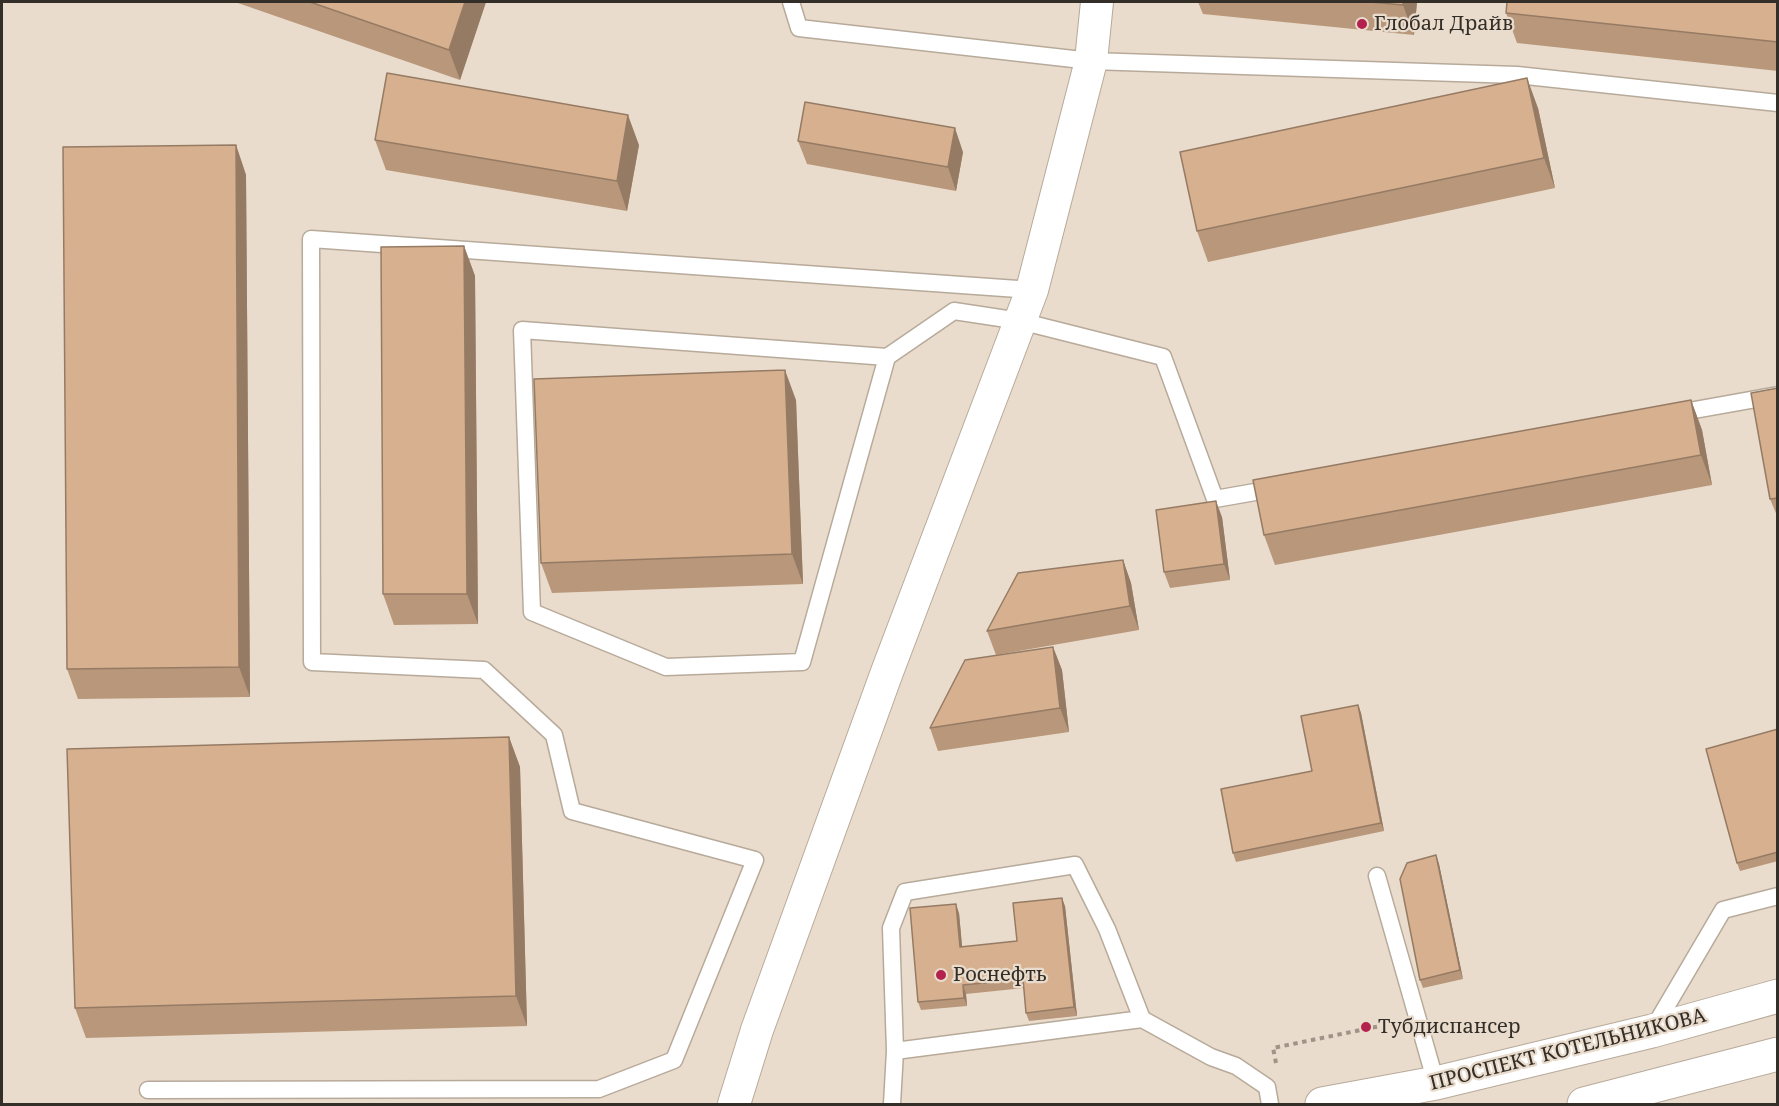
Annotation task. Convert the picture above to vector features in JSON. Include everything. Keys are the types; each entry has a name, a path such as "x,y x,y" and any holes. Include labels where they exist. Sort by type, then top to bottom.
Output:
{"highway":[{"name":"ПРОСПЕКТ КОТЕЛЬНИКОВА","path":"1322,1104 1436,1083 1652,1031 1778,996"},
{"path":"1584,1104 1778,1054"}],"street":[{"path":"734,1104 757,1030 883,683 1032,290 1091,61 1097,2"}],"lane":[{"path":"790,2 799,28 1091,61 1517,75 1778,103"},
{"path":"148,1090 599,1089 674,1060 755,860 572,811 554,735 484,670 312,662 311,239 1032,290"},
{"path":"887,357 802,662 666,667 532,612 522,330 887,357 954,311 1020,321 1163,357 1215,500 1297,484"},
{"path":"1660,416 1778,395"},
{"path":"892,1104 894,1051 891,928 905,892 1075,865 1107,929 1142,1019"},
{"path":"1377,876 1436,1083"},
{"path":"1652,1031 1723,910 1778,896"},
{"path":"894,1051 1142,1019 1211,1056 1236,1066 1267,1086 1270,1104"}],"path":[{"path":"1273,1048 1395,1023"}],"building":[{"path":"310,2 465,2 449,50"},
{"path":"1370,2 1403,2 1403,5"},
{"path":"1507,2 1778,2 1778,42 1506,13"},
{"path":"387,73 628,115 617,181 375,140"},
{"path":"1527,78 1544,158 1197,231 1180,152"},
{"path":"805,102 955,128 948,167 798,141"},
{"path":"236,145 239,667 67,669 63,147"},
{"path":"464,246 467,594 383,594 381,247"},
{"path":"785,370 792,554 541,563 534,379"},
{"path":"1778,388 1778,498 1770,499 1751,393"},
{"path":"1691,400 1701,455 1264,535 1253,480"},
{"path":"1216,501 1224,564 1164,572 1156,510"},
{"path":"1123,560 1130,606 987,631 1018,573"},
{"path":"1053,647 1060,708 930,728 965,660"},
{"path":"1358,705 1381,823 1233,853 1221,789 1312,771 1301,716"},
{"path":"1778,729 1778,852 1737,863 1706,749"},
{"path":"509,737 516,996 75,1008 67,749"},
{"path":"1436,855 1460,970 1420,980 1400,879 1407,863"},
{"path":"1062,898 1074,1007 1026,1013 1023,979 963,985 964,998 918,1002 910,908 956,904 960,947 1017,941 1013,903"}],"place":[{"name":"Глобал Драйв","path":"1362,24"},
{"name":"Роснефть","path":"941,975"},
{"name":"Тубдиспансер","path":"1366,1027"}]}
